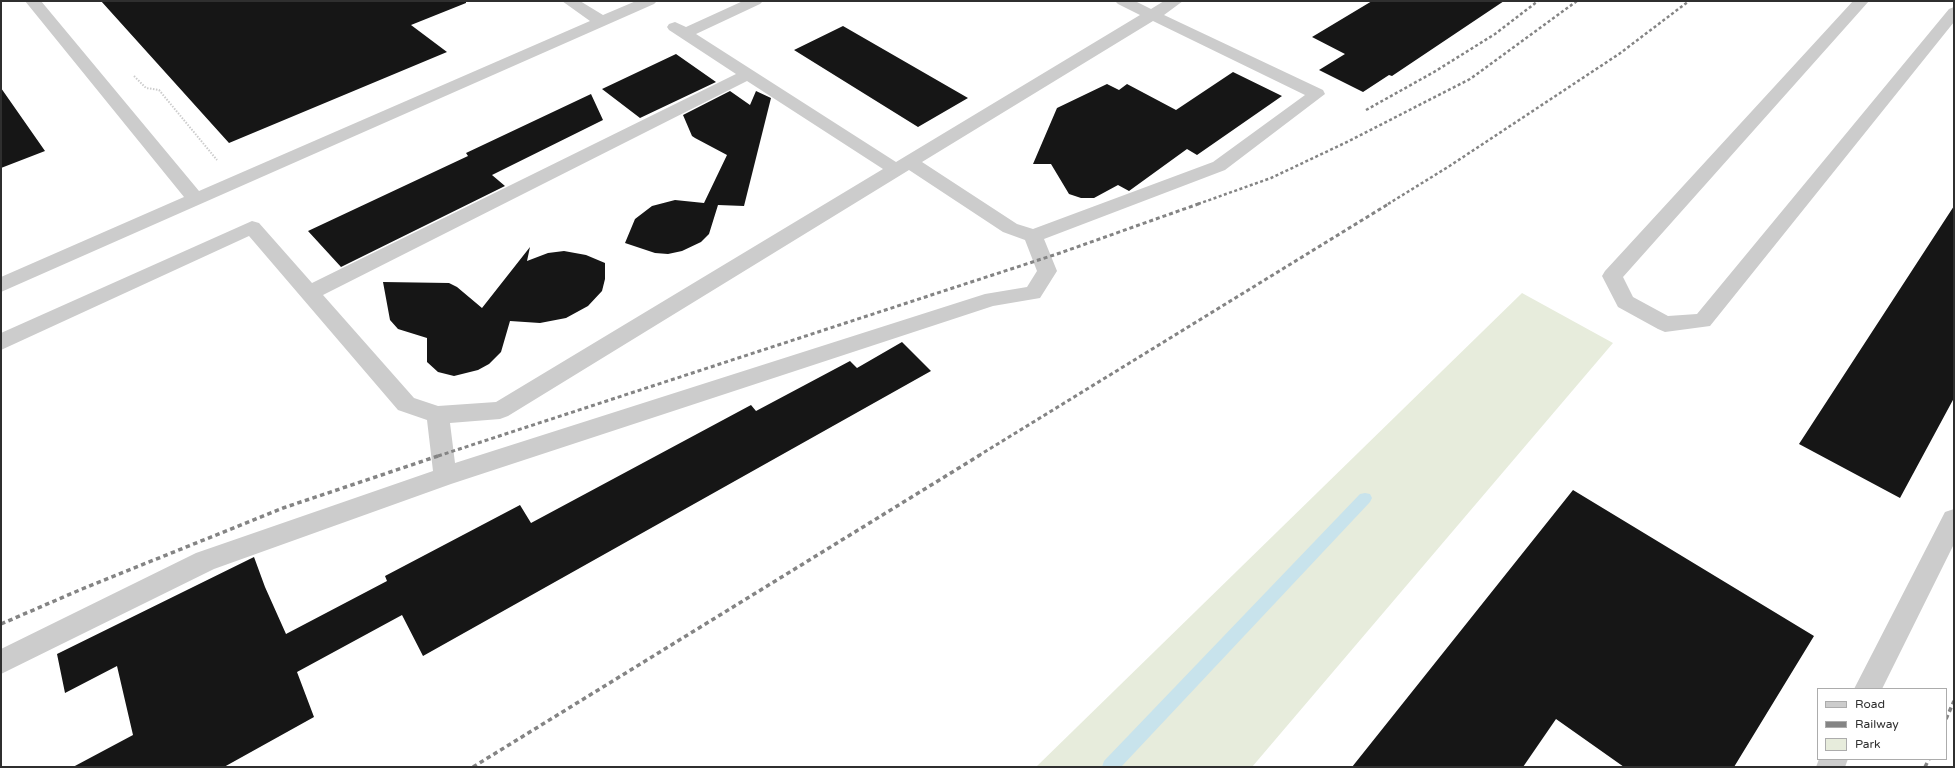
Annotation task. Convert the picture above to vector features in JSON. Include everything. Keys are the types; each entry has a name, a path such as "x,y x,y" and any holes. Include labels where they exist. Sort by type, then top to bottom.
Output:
{"lane":[{"path":"33,1 196,200"},
{"path":"570,1 601,22"},
{"path":"1,285 649,1"},
{"path":"755,1 680,30 748,74 903,166 1010,228 1033,236 1219,166 1317,94 1122,1"},
{"path":"1,342 252,227 406,404 438,415 500,410 1175,1"},
{"path":"1861,1 1612,276 1625,302 1665,324 1703,321 1954,12"},
{"path":"309,293 748,74"},
{"path":"1,662 205,562 446,476 992,299 1033,293 1047,271 1033,236"},
{"path":"438,415 446,476"},
{"path":"1869,688 1954,519"}],"path":[{"path":"129,71 146,88 159,90 217,160"}],"green space":[{"path":"1522,293 1613,343 1252,767 1036,767"}],"building":[{"path":"101,1 466,1 466,3 411,25 447,52 229,143"},
{"path":"1372,1 1504,1 1392,76 1389,75 1363,92 1319,70 1345,54 1312,37"},
{"path":"843,26 968,98 918,127 794,50"},
{"path":"676,54 716,82 640,118 602,89"},
{"path":"1233,72 1282,96 1197,155 1187,149 1129,191 1118,185 1094,198 1081,198 1069,194 1051,164 1033,164 1057,108 1107,84 1119,90 1127,84 1176,110"},
{"path":"1,88 45,151 1,168"},
{"path":"730,91 750,105 756,91 771,98 744,206 718,205 709,234 701,242 682,251 668,254 655,253 625,243 635,219 652,206 675,200 704,203 727,155 692,136 683,115"},
{"path":"591,94 603,120 492,175 505,186 341,267 308,231 468,156 466,153"},
{"path":"1954,206 1954,398 1900,498 1799,444"},
{"path":"530,247 527,261 548,253 564,251 586,255 605,263 605,279 602,291 588,306 566,318 540,323 510,321 501,352 489,364 478,370 454,376 438,372 427,362 427,338 398,329 390,320 383,282 449,283 457,287 482,308"},
{"path":"902,342 931,371 423,656 402,615 297,672 314,717 224,767 73,767 133,735 117,666 65,693 57,654 254,557 265,587 286,634 387,581 385,576 520,505 531,523 751,405 756,411 850,361 857,368"},
{"path":"1573,490 1814,636 1734,767 1624,767 1556,719 1523,767 1352,767"}],"waterway":[{"path":"1110,767 1365,498"}],"railway":[{"path":"1366,110 1434,72 1495,34 1538,1"},
{"path":"1198,204 1271,178 1347,142 1470,79 1577,1"},
{"path":"1388,204 1448,167 1619,54 1689,1"},
{"path":"439,456 1060,253 1201,203"},
{"path":"978,456 1390,203"},
{"path":"473,767 980,455"},
{"path":"1,624 82,589 283,508 439,456"},
{"path":"1947,717 1954,701"},
{"path":"1925,767 1928,760"}]}
